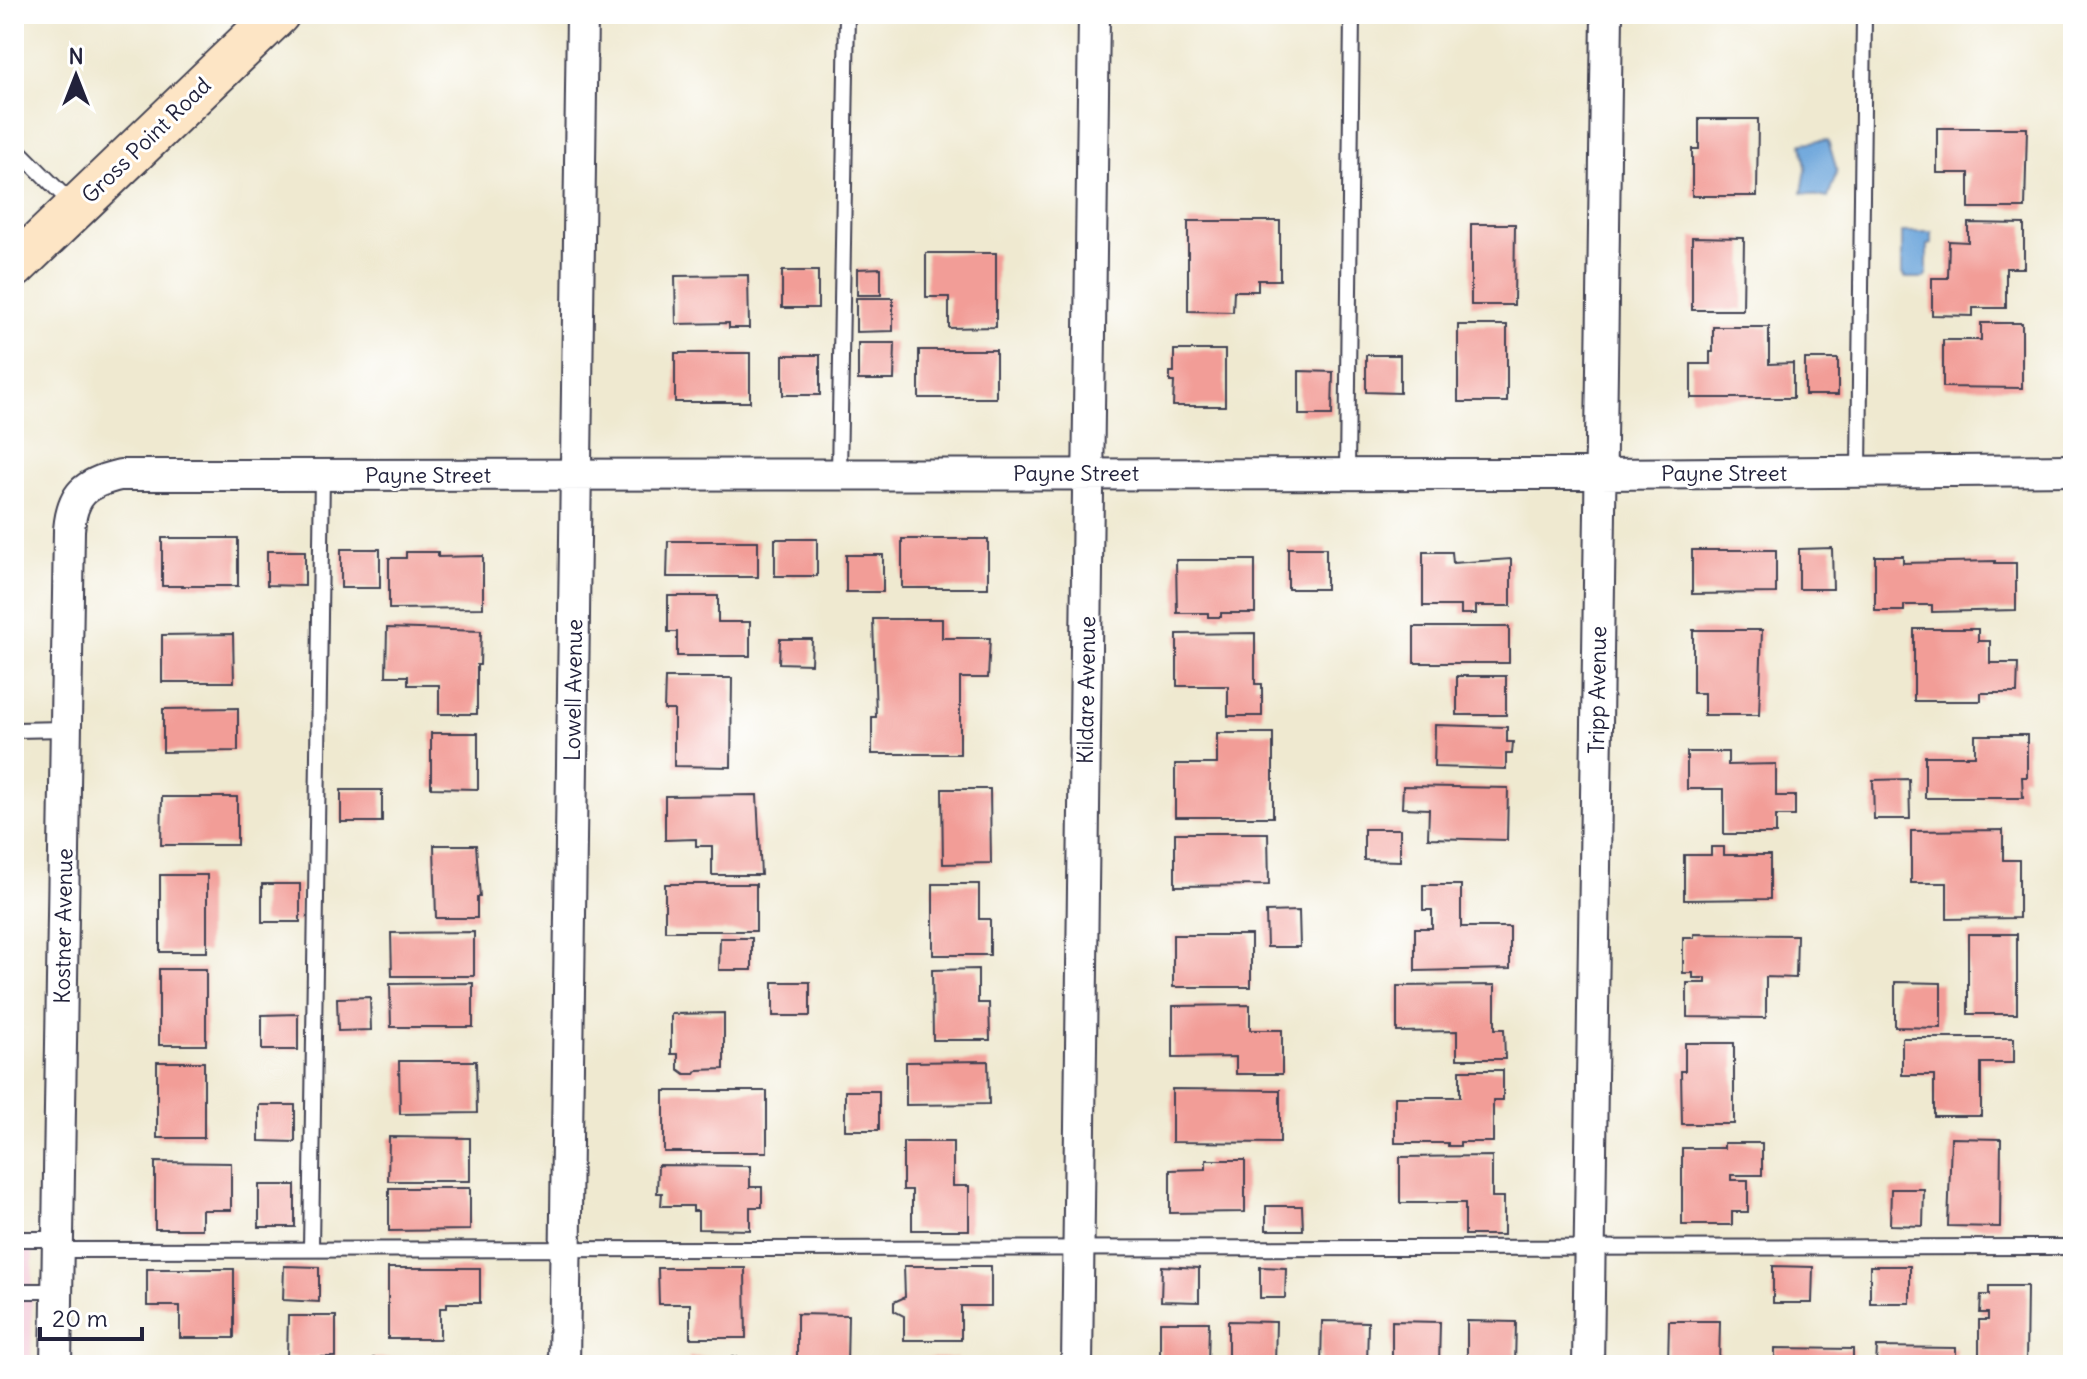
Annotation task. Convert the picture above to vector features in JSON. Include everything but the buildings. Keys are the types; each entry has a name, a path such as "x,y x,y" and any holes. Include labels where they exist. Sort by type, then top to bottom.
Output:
{"main road":[{"name":"Gross Point Road","path":"14,267 278,14"}],"street":[{"name":"Lowell Avenue","path":"564,1365 582,14"},
{"name":"Kildare Avenue","path":"1077,1365 1094,14"},
{"name":"Tripp Avenue","path":"1588,1365 1607,14"},
{"name":"Payne Street","path":"83,491 97,481 120,475 1600,474 2073,470"},
{"name":"Kostner Avenue","path":"56,1365 69,530 71,508 83,491"}],"lane":[{"path":"839,474 847,14"},
{"path":"1347,474 1352,14"},
{"path":"1859,472 1864,14"},
{"path":"14,146 76,207"},
{"path":"311,1249 322,475"},
{"path":"14,730 66,729"},
{"path":"14,1239 57,1245 311,1249 2073,1247"},
{"path":"14,1291 57,1291"}],"shaded area":[{"path":"14,1238 33,1240 31,1365 14,1365"}],"water":[{"path":"1828,140 1837,171 1828,198 1802,193 1806,169 1802,143"},
{"path":"1902,232 1932,232 1932,244 1927,245 1927,273 1924,278 1906,278 1902,274"}]}
